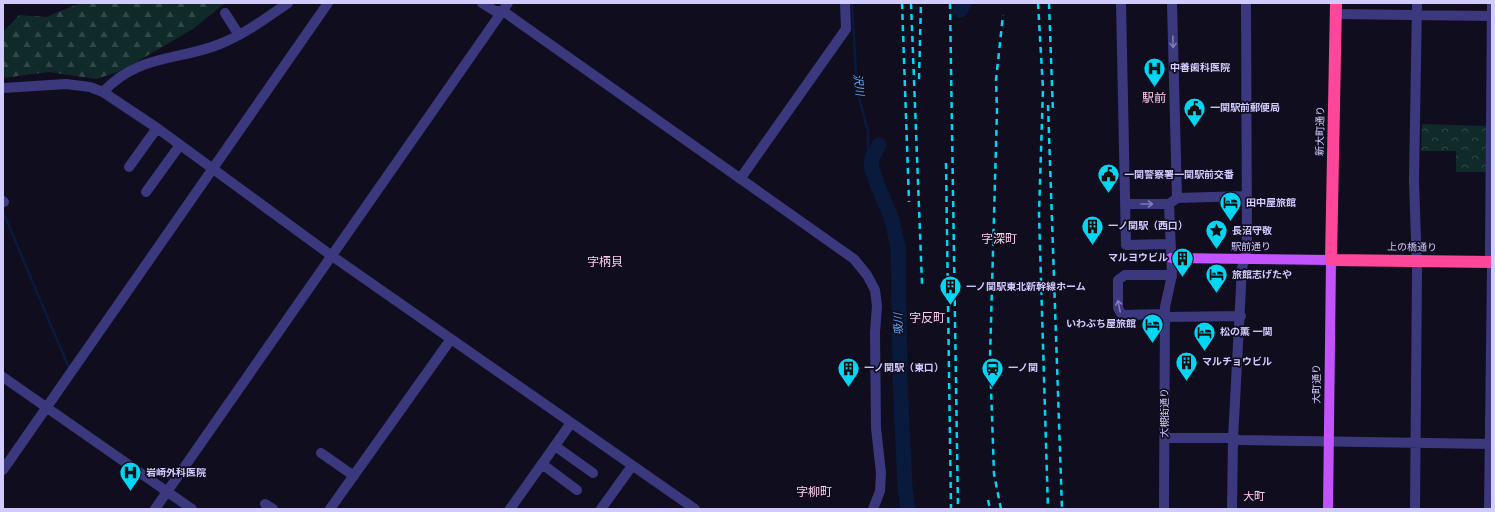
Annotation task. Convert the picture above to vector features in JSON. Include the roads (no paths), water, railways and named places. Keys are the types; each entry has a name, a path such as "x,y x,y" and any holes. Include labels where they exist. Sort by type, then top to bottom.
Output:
{"highway":[{"name":"新大町通り","path":"1331,260 1335,8"},
{"name":"上の橋通り","path":"1331,260 1491,262"}],"main road":[{"name":"駅前通り","path":"1171,258 1331,260"},
{"name":"大町通り","path":"1328,509 1331,260"}],"street":[{"path":"103,92 112,83 144,64 218,45 239,35 288,3"},
{"path":"3,470 328,3"},
{"path":"482,3 494,12 506,7"},
{"path":"740,179 846,30 845,3"},
{"path":"1126,3 1121,3 1126,244 1170,244"},
{"name":"大槻街通り","path":"1164,509 1165,315 1172,275 1170,244 1173,201 1172,3"},
{"path":"1232,509 1233,439 1242,268 1247,249 1246,3"},
{"path":"1414,509 1417,260 1414,180 1418,15 1417,3"},
{"path":"1489,509 1491,444 1492,3"},
{"path":"506,7 740,179 854,259 867,275 875,290 877,306 874,332 876,428 881,473 880,490 873,509"},
{"path":"155,509 506,7"},
{"path":"1335,8 1418,15 1492,16"},
{"path":"225,12 239,35"},
{"path":"3,88 66,84 90,87 103,92 157,128 332,256 694,509"},
{"path":"129,167 157,128"},
{"path":"146,192 180,145"},
{"path":"1125,204 1246,196"},
{"path":"1172,275 1125,275 1118,280 1118,308 1122,315 1240,316"},
{"path":"330,509 451,339"},
{"path":"3,377 192,509"},
{"path":"510,509 571,423"},
{"path":"1165,438 1491,444"},
{"path":"555,446 593,473"},
{"path":"320,453 354,476"},
{"path":"542,464 577,490"},
{"path":"601,509 632,466"}],"waterway":[{"name":"沢川","path":"852,3 857,91 868,131 868,148 871,166"},
{"name":"吸川","path":"960,10 964,3"},
{"name":"吸川","path":"879,145 872,158 871,166 892,220 898,248 900,378 905,488 908,509"},
{"path":"3,212 69,368"}],"railway":[{"path":"902,3 909,202"},
{"path":"911,3 922,284"},
{"path":"919,79 921,3"},
{"path":"950,3 958,509"},
{"path":"1038,3 1043,89 1039,214 1048,509"},
{"path":"1049,3 1053,113"},
{"path":"1001,509 994,474 990,358 997,110 996,80 1003,15"},
{"path":"1048,105 1062,509"},
{"path":"946,163 951,509"},
{"path":"988,500 990,509"}],"place":[{"name":"中善歯科医院","path":"1155,88"},
{"name":"一関駅前郵便局","path":"1195,128"},
{"name":"一関警察署一関駅前交番","path":"1108,194"},
{"name":"田中屋旅館","path":"1231,222"},
{"name":"一ノ関駅（西口）","path":"1092,246"},
{"name":"長沼守敬","path":"1217,250"},
{"name":"マルヨウビル","path":"1183,278"},
{"name":"旅館志げたや","path":"1216,294"},
{"name":"一ノ関駅東北新幹線ホーム","path":"951,306"},
{"name":"いわぶち屋旅館","path":"1152,344"},
{"name":"松の薫 一関","path":"1204,352"},
{"name":"マルチョウビル","path":"1187,382"},
{"name":"一ノ関駅（東口）","path":"848,388"},
{"name":"一ノ関","path":"993,388"},
{"name":"岩崎外科医院","path":"130,492"}],"district":[{"name":"駅前","path":"1154,99"},
{"name":"字深町","path":"999,240"},
{"name":"字柄貝","path":"605,263"},
{"name":"字反町","path":"927,319"},
{"name":"字柳町","path":"814,493"},
{"name":"大町","path":"1254,497"}]}
